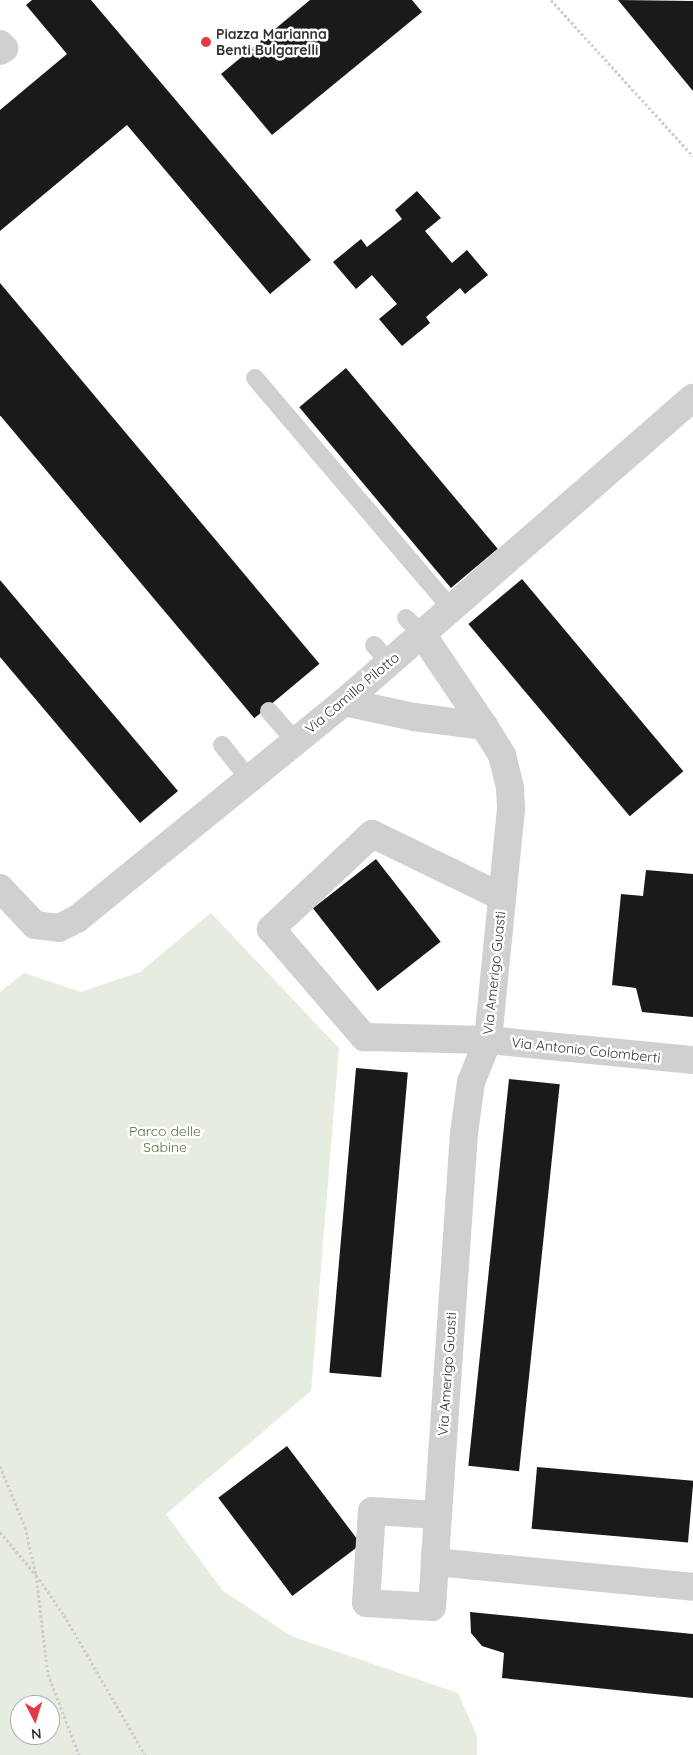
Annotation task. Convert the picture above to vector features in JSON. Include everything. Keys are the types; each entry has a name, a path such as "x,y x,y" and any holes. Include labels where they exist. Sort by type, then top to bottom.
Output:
{"street":[{"path":"0,44 4,48 0,51"},
{"name":"Via Camillo Pilotto","path":"0,888 35,925 47,928 70,924 344,702 382,653 414,626 451,608 693,398"},
{"name":"Via Amerigo Guasti","path":"414,626 502,755 509,782 511,809 488,1040 470,1082 464,1132 432,1606 366,1603 372,1511 438,1515"},
{"path":"344,702 414,717 484,726"},
{"name":"Via Antonio Colomberti","path":"502,897 372,834 271,929 364,1037 488,1040 693,1060"},
{"path":"435,1562 693,1586"}],"lane":[{"path":"255,378 451,608"},
{"path":"269,711 295,741"},
{"path":"222,745 249,779"}],"path":[{"path":"551,0 693,156"},
{"path":"0,1466 25,1527 36,1574 48,1674 79,1755"},
{"path":"0,1532 36,1574 64,1615 145,1755"}],"green space":[{"name":"Parco delle Sabine","path":"211,913 339,1048 311,1391 166,1514 223,1591 291,1636 458,1693 477,1736 477,1755 0,1755 0,992 24,973 81,992 140,972"}],"building":[{"path":"32,0 91,0 311,260 270,294 127,125 0,231 0,110 67,54 26,5"},
{"path":"310,0 412,0 422,12 272,135 221,74"},
{"path":"618,0 693,1 693,91"},
{"path":"417,191 441,218 425,231 452,263 467,250 488,275 465,294 460,288 426,317 430,323 402,346 379,319 397,304 372,275 356,289 333,262 361,239 367,247 402,219 395,210"},
{"path":"0,283 319,664 254,718 0,415"},
{"path":"346,368 498,549 451,588 299,407"},
{"path":"522,579 683,771 630,816 468,624"},
{"path":"0,580 178,791 140,823 0,657"},
{"path":"376,859 441,942 378,991 313,908"},
{"path":"646,870 693,874 693,1017 642,1012 636,988 612,985 621,894 643,896"},
{"path":"356,1068 408,1073 381,1377 329,1373"},
{"path":"509,1079 560,1084 519,1471 468,1466"},
{"path":"287,1446 361,1544 292,1596 218,1498"},
{"path":"537,1467 693,1481 688,1542 532,1529"},
{"path":"470,1612 693,1634 693,1698 502,1678 504,1653 482,1646 471,1633"}],"place":[{"name":"Piazza Marianna Benti Bulgarelli","path":"206,42"}]}
